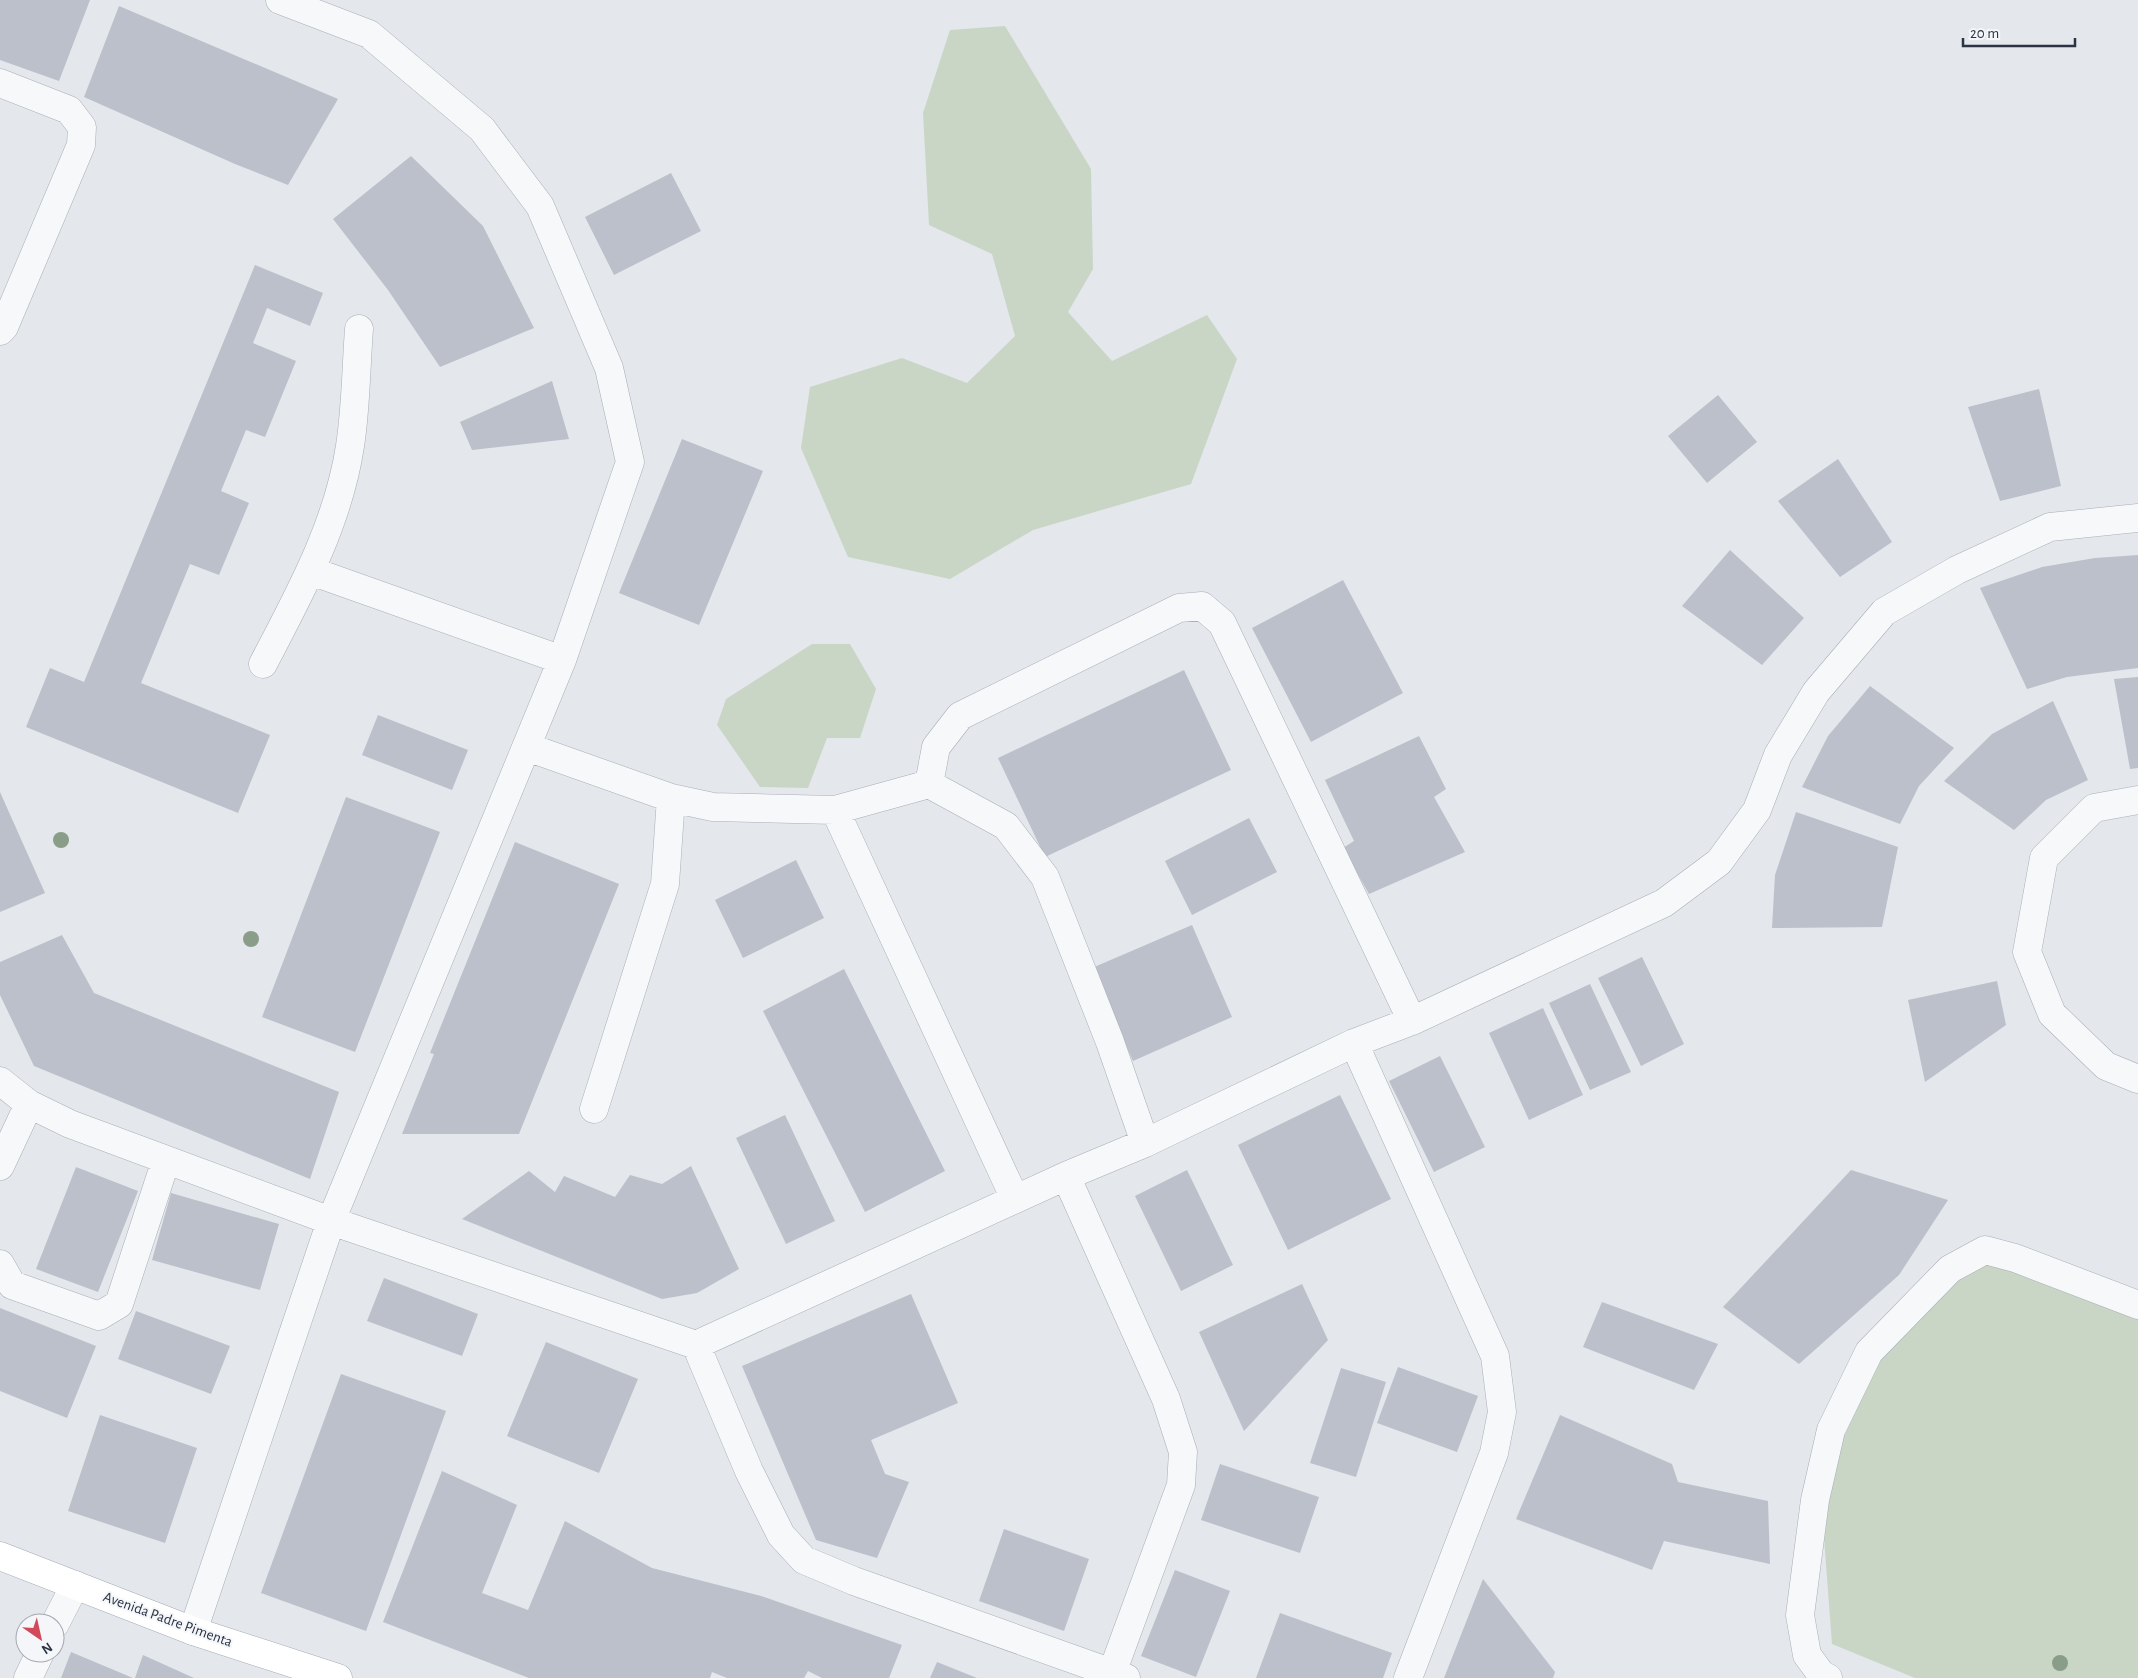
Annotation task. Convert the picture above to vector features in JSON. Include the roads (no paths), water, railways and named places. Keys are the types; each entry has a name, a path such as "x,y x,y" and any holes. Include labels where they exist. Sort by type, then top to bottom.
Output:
{"main road":[{"name":"Avenida Padre Pimenta","path":"0,1556 193,1631 330,1677"}],"street":[{"path":"193,1631 332,1222 562,660 630,462 609,368 540,206 482,129 369,34 280,0"},
{"path":"0,83 69,110 82,127 81,145 4,327 0,331"},
{"path":"263,664 312,571 336,507 350,446 360,329"},
{"path":"0,1081 29,1104 70,1124 332,1222 696,1344 1066,1176 1145,1143 1354,1043 1412,1021 1664,903 1719,862 1757,810 1778,755 1816,692 1884,612 1957,570 2050,527 2138,518"},
{"path":"312,571 562,660"},
{"path":"928,784 936,747 960,716 1179,608 1202,606 1222,623 1412,1021"},
{"path":"526,747 671,798 713,806 835,810 928,784 1006,826 1045,877 1110,1042 1145,1143"},
{"path":"594,1109 665,884 671,798"},
{"path":"2138,800 2094,808 2044,858 2028,952 2052,1014 2106,1066 2138,1079"},
{"path":"835,810 1015,1199"},
{"path":"1354,1043 1494,1356 1502,1412 1494,1452 1408,1678"},
{"path":"0,1166 29,1104"},
{"path":"0,1264 12,1285 100,1316 119,1304 166,1160"},
{"path":"696,1344 749,1471 781,1535 804,1560 854,1581 1119,1676 1181,1485 1183,1452 1166,1399 1066,1176"},
{"path":"1828,1678 1821,1674 1807,1655 1800,1615 1815,1500 1832,1430 1869,1352 1950,1270 1985,1250 2015,1258 2138,1305"},
{"path":"61,1613 75,1585"},
{"path":"28,1678 35,1663"}]}
